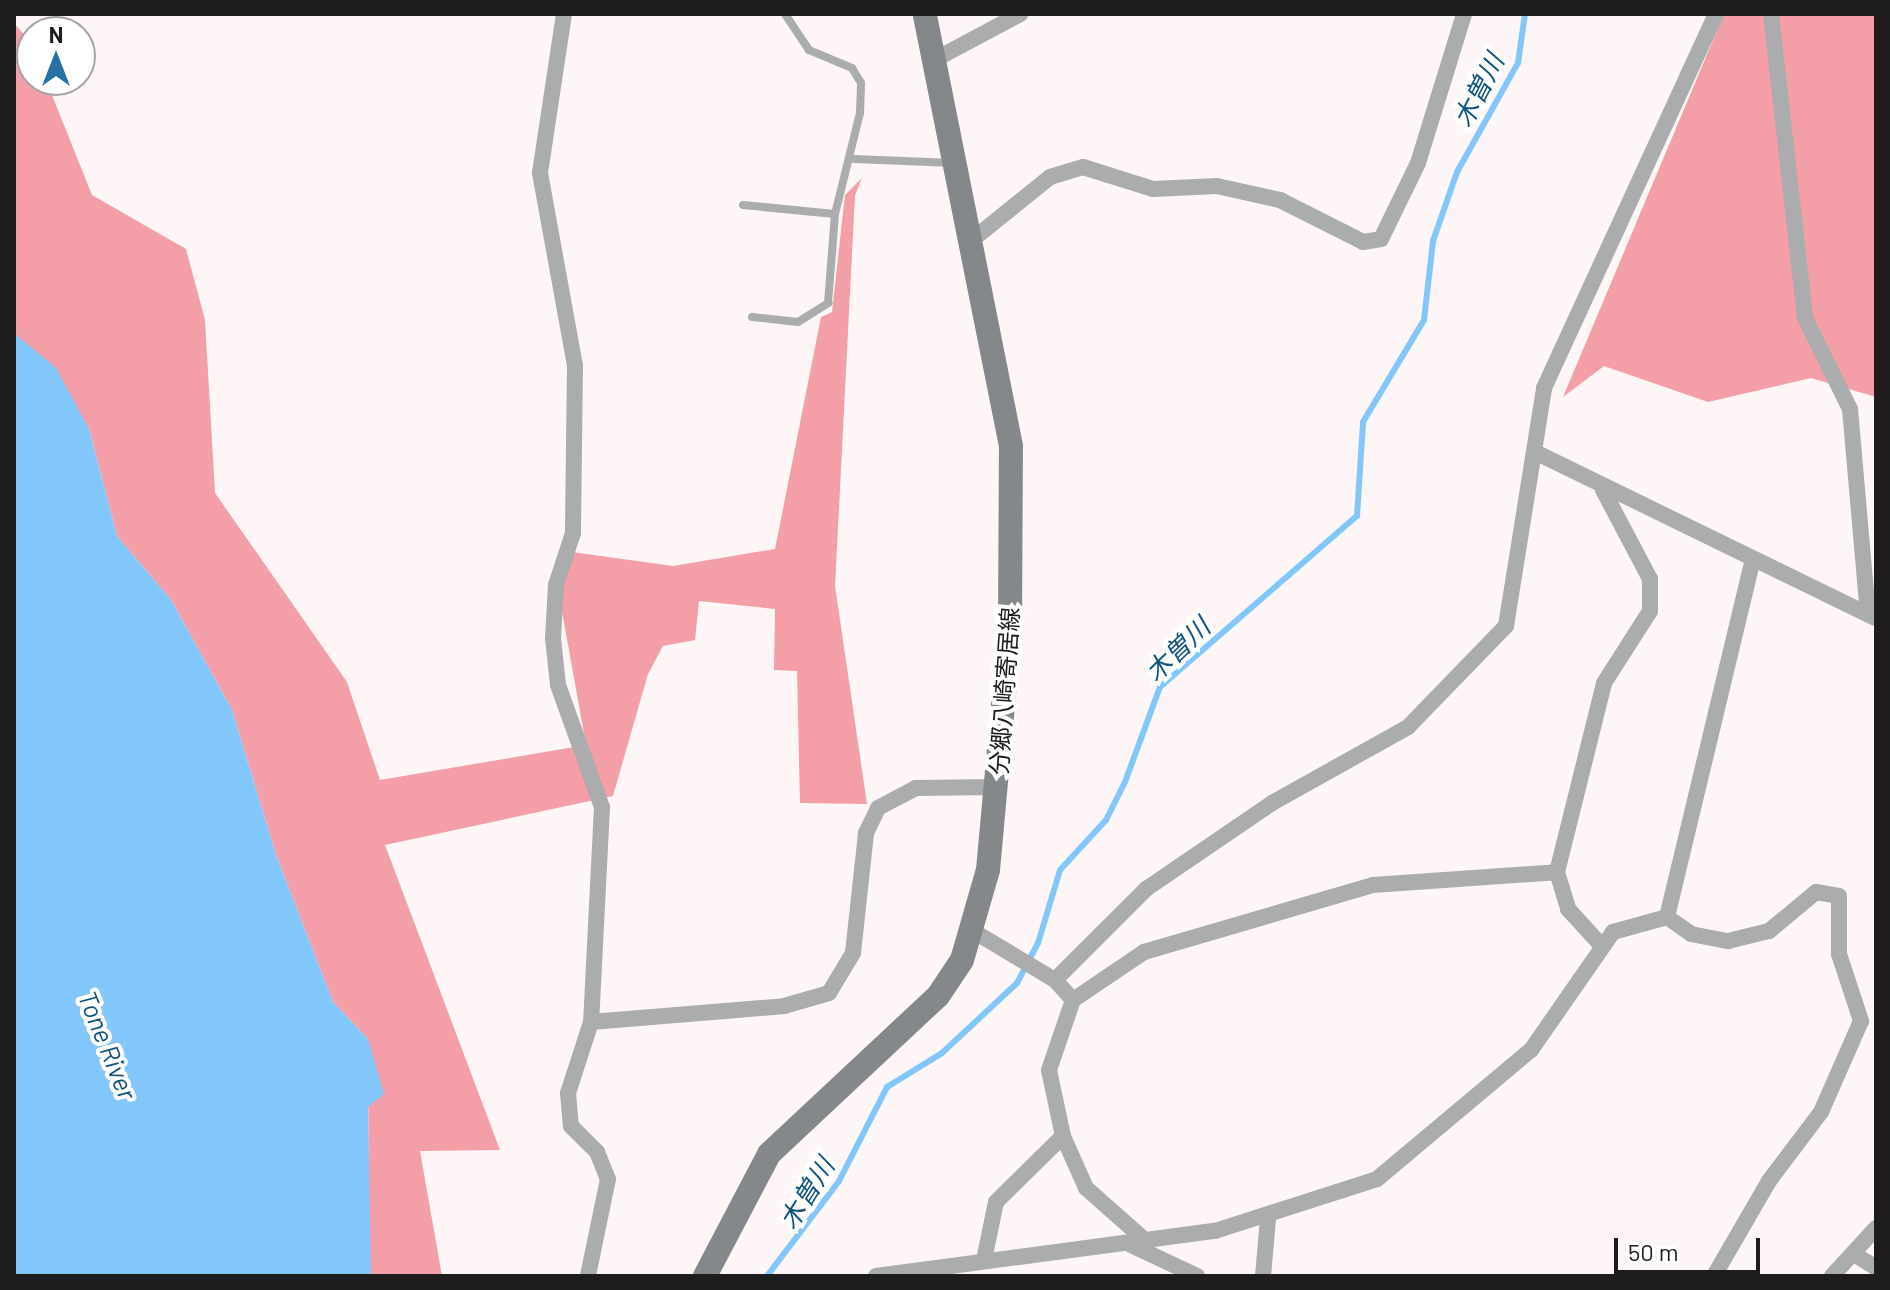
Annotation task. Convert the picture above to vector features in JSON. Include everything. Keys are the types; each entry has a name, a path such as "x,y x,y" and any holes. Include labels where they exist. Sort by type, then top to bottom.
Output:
{"main road":[{"name":"分郷八崎寄居線","path":"705,1276 769,1154 938,996 973,931 996,787 1014,522 1003,383 925,14"}],"street":[{"path":"564,14 540,173 575,365 573,533 556,585 556,669 602,807 591,1022 568,1093 571,1126 597,1152 608,1179 588,1276"},
{"path":"934,60 1020,14"},
{"path":"972,240 1050,177 1083,167 1153,189 1217,186 1280,200 1363,242 1381,239 1418,163 1464,14"},
{"path":"1049,976 1146,889 1272,803 1408,727 1506,626 1544,388 1716,14"},
{"path":"1771,14 1805,318 1850,409 1872,616"},
{"path":"1535,452 1603,490 1872,616"},
{"path":"1600,944 1568,909 1557,872 1604,683 1650,611 1650,579 1603,490"},
{"path":"1667,917 1752,562"},
{"path":"591,1022 784,1006 829,993 850,968 866,833 878,808 916,788 996,787"},
{"path":"1147,1242 1086,1188 1063,1136 1049,1070 1073,1000 1144,952 1373,885 1557,872"},
{"path":"1667,917 1691,934 1728,941 1769,931 1816,892 1839,896 1839,954 1861,1021 1821,1112 1769,1181 1714,1276"},
{"path":"876,1276 984,1260 1147,1242 1268,1219 1377,1179 1531,1050 1600,944 1613,932 1667,917"},
{"path":"973,931 1049,976 1073,1000"},
{"path":"984,1260 996,1202 1063,1136"},
{"path":"1263,1276 1268,1219"},
{"path":"1832,1276 1876,1228"},
{"path":"1126,1243 1197,1276"},
{"path":"1854,1254 1876,1268"}],"lane":[{"path":"752,317 798,322 823,312 835,214 854,159 861,83 852,68 809,50 785,14"},
{"path":"854,159 958,163"},
{"path":"743,205 835,214"}],"shaded area":[{"path":"1724,14 1876,14 1876,397 1811,378 1708,402 1604,366 1563,397"},
{"path":"14,23 16,96 52,96 92,195 186,249 205,320 215,493 347,682 380,780 586,745 560,600 572,552 673,566 775,549 821,317 832,312 845,195 862,178 855,195 835,586 867,804 800,803 797,671 774,670 775,609 699,601 695,640 663,646 648,674 613,796 385,845 500,1150 420,1151 442,1276 369,1275 368,1039 333,1002 276,855 232,710 171,600 117,536 89,429 14,333"}],"water":[{"name":"Tone River","path":"14,333 56,368 89,429 117,536 171,600 232,710 276,855 333,1002 368,1039 384,1094 368,1107 371,1276 14,1276"}],"waterway":[{"name":"木曽川","path":"767,1276 839,1181 887,1087 942,1053 1017,983 1038,943 1060,870 1106,820 1125,782 1160,687 1357,516 1363,422 1424,320 1433,241 1457,172 1518,63 1525,14"}]}
